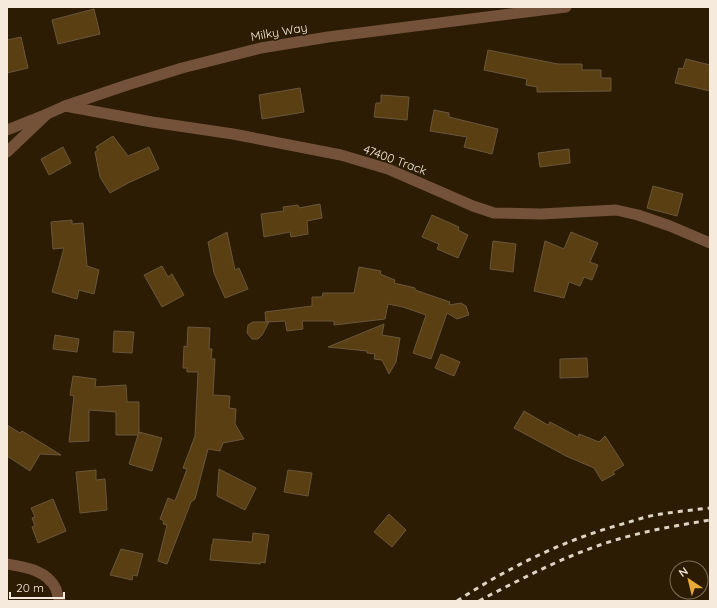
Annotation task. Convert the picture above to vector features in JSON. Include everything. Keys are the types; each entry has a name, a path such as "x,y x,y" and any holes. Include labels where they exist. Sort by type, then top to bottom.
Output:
{"street":[{"name":"Milky Way","path":"7,130 65,106 182,68 261,48 328,37 566,7"},
{"name":"47400 Track","path":"65,106 152,122 233,134 341,155 388,169 473,206 494,213 541,214 616,210 638,215 670,226 710,243"},
{"path":"7,152 47,114"},
{"path":"7,564 28,568 43,574 55,588 59,600"}],"building":[{"path":"94,9 100,34 58,44 52,20"},
{"path":"21,37 28,68 7,73 7,40"},
{"path":"488,50 558,64 582,64 582,70 601,70 601,78 611,78 611,91 537,92 537,87 526,85 527,79 484,70"},
{"path":"686,59 710,65 710,91 675,83 679,68 683,69"},
{"path":"300,88 304,112 262,119 259,95"},
{"path":"381,95 409,97 407,120 374,117 376,103 381,103"},
{"path":"434,110 449,113 449,117 498,129 492,154 464,147 467,137 430,131"},
{"path":"113,136 128,156 149,147 159,169 110,193 100,177 95,152 98,150 96,147"},
{"path":"63,147 71,163 49,175 41,159"},
{"path":"569,149 570,163 540,167 538,153"},
{"path":"653,186 683,194 677,216 647,208"},
{"path":"320,204 322,218 307,221 308,234 291,237 290,232 264,237 261,214 284,211 283,207 298,205 299,208"},
{"path":"432,215 459,227 458,230 468,235 458,258 437,249 439,244 422,237"},
{"path":"72,220 72,224 83,223 87,266 99,270 94,294 79,290 77,299 52,292 64,248 53,249 51,222"},
{"path":"227,232 235,270 239,268 248,289 225,298 214,273 208,242"},
{"path":"571,232 598,243 590,262 598,265 592,280 584,277 580,286 569,282 564,298 534,291 545,241 564,249"},
{"path":"493,241 516,244 513,272 490,269"},
{"path":"162,266 168,277 172,274 184,295 162,307 144,275"},
{"path":"359,267 381,271 380,274 395,280 394,283 415,288 415,290 450,302 449,305 461,303 466,306 469,315 457,319 447,313 431,359 413,353 426,315 403,307 388,304 385,319 334,325 334,321 302,321 303,329 287,331 285,321 266,322 265,312 312,306 312,297 322,297 323,293 354,293"},
{"path":"253,322 269,322 258,339 252,339 247,333 248,325"},
{"path":"384,324 382,335 400,338 396,362 389,374 382,360 374,359 375,354 367,353 367,351 328,347"},
{"path":"188,327 210,328 209,349 212,349 211,359 215,359 213,395 230,396 229,408 236,409 235,424 244,439 223,443 220,451 208,449 195,499 191,502 167,564 158,561 167,525 163,524 164,521 160,519 168,498 175,501 187,469 183,468 195,436 198,372 187,372 187,368 183,368 184,346 187,347"},
{"path":"114,331 134,332 132,353 113,352"},
{"path":"55,335 79,339 77,352 53,349"},
{"path":"441,354 460,362 454,376 435,368"},
{"path":"587,358 588,377 560,378 560,359"},
{"path":"73,376 96,379 95,387 126,385 127,402 139,402 139,432 162,438 152,471 129,464 138,435 116,435 116,412 89,410 89,441 69,442 74,396 70,395"},
{"path":"524,411 548,425 550,422 578,437 579,434 599,442 605,436 624,465 613,472 615,474 602,481 594,468 566,456 514,428"},
{"path":"7,425 20,433 22,431 61,455 40,454 30,471 7,456"},
{"path":"219,469 256,488 245,510 217,496"},
{"path":"96,470 96,480 105,479 107,510 80,513 76,472"},
{"path":"288,470 312,473 308,496 284,492"},
{"path":"53,499 66,531 38,543 32,527 35,526 32,518 35,517 31,508"},
{"path":"389,514 406,530 392,547 374,532"},
{"path":"253,533 269,535 265,563 261,562 260,564 210,560 213,539 252,542"},
{"path":"121,549 143,554 137,576 133,575 132,580 110,575"}],"railway":[{"path":"457,601 538,555 582,537 651,516 710,508"},
{"path":"479,601 546,567 603,544 643,533 710,520"}]}
